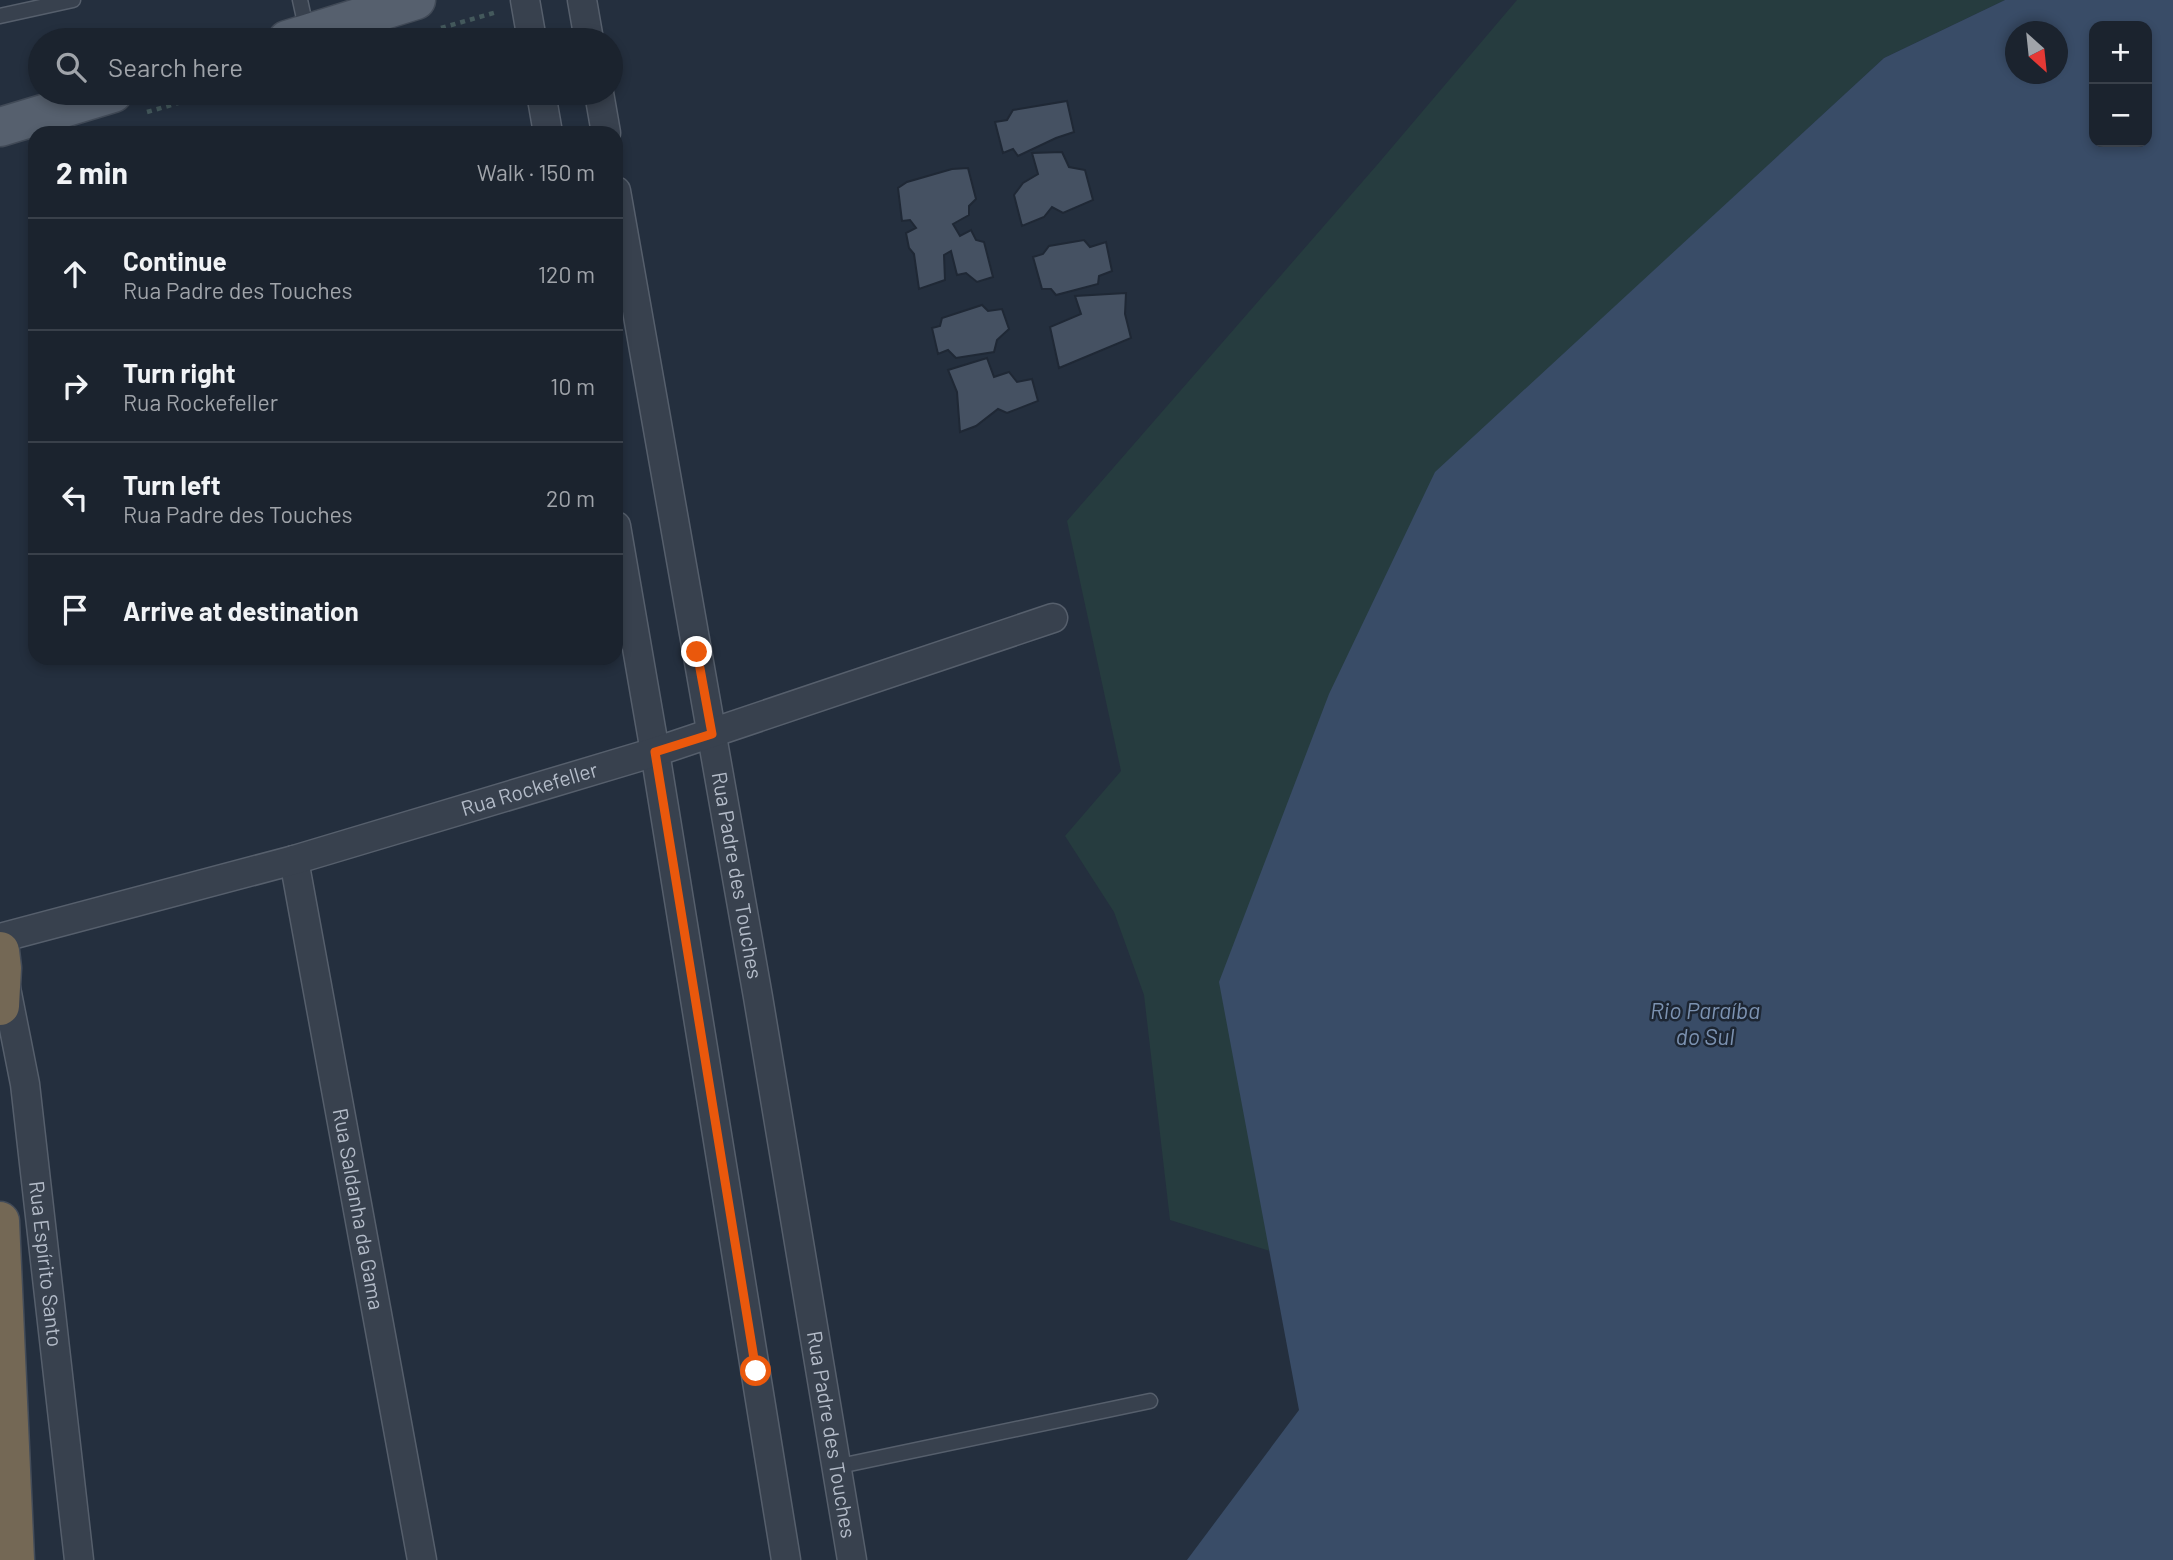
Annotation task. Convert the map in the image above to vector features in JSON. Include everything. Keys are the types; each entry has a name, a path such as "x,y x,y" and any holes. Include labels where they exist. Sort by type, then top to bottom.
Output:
{"highway":[{"path":"0,1006 1,952"},
{"path":"0,1221 15,1560"}],"main road":[{"path":"298,25 426,15"},
{"path":"0,127 73,105"}],"street":[{"path":"582,0 587,28"},
{"path":"525,2 530,28"},
{"path":"543,105 547,126"},
{"path":"601,105 605,126"},
{"name":"Rua Padre des Touches","path":"623,231 712,734 852,1560"},
{"path":"623,567 786,1560"},
{"name":"Rua Rockefeller","path":"1,952 712,734 1053,618"},
{"name":"Rua Saldanha da Gama","path":"294,860 422,1560"},
{"name":"Rua Espírito Santo","path":"1,952 25,1084 79,1560"}],"lane":[{"path":"0,16 73,0"},
{"path":"835,1467 1150,1401"}],"path":[{"path":"426,15 525,2"}],"green space":[{"path":"1517,0 2005,0 1884,58 1462,449 1387,574 1224,971 1270,1251 1170,1220 1144,995 1114,912 1065,836 1121,771 1067,521"}],"water":[{"name":"Rio Paraíba do Sul","path":"2005,0 2173,0 2173,1560 1187,1560 1299,1410 1219,982 1329,694 1435,472 1884,58"}],"building":[{"path":"1067,101 1074,132 1018,156 1013,149 1003,153 995,122 1007,120 1013,110"},
{"path":"1062,152 1069,167 1085,170 1093,200 1063,213 1052,207 1044,217 1022,226 1014,195 1023,183 1038,174 1032,153"},
{"path":"968,168 976,199 969,206 969,215 953,224 960,236 971,230 976,240 984,242 993,277 977,282 966,273 957,275 951,251 944,255 945,280 919,289 914,254 909,248 906,233 916,228 910,220 902,221 898,188 907,182 952,169"},
{"path":"1084,240 1090,247 1106,242 1112,271 1099,276 1098,284 1056,295 1051,289 1042,289 1033,257 1043,254 1049,246"},
{"path":"1126,293 1125,314 1131,338 1059,368 1050,327 1081,314 1075,296"},
{"path":"982,305 988,311 1002,309 1009,329 997,340 994,352 956,358 948,350 938,354 932,328 940,326 942,318"},
{"path":"987,358 994,377 1009,372 1017,382 1032,379 1038,401 1007,413 998,409 976,426 960,432 957,392 948,370"}],"route":[{"path":"697,652 712,734 655,752 756,1371"}]}
